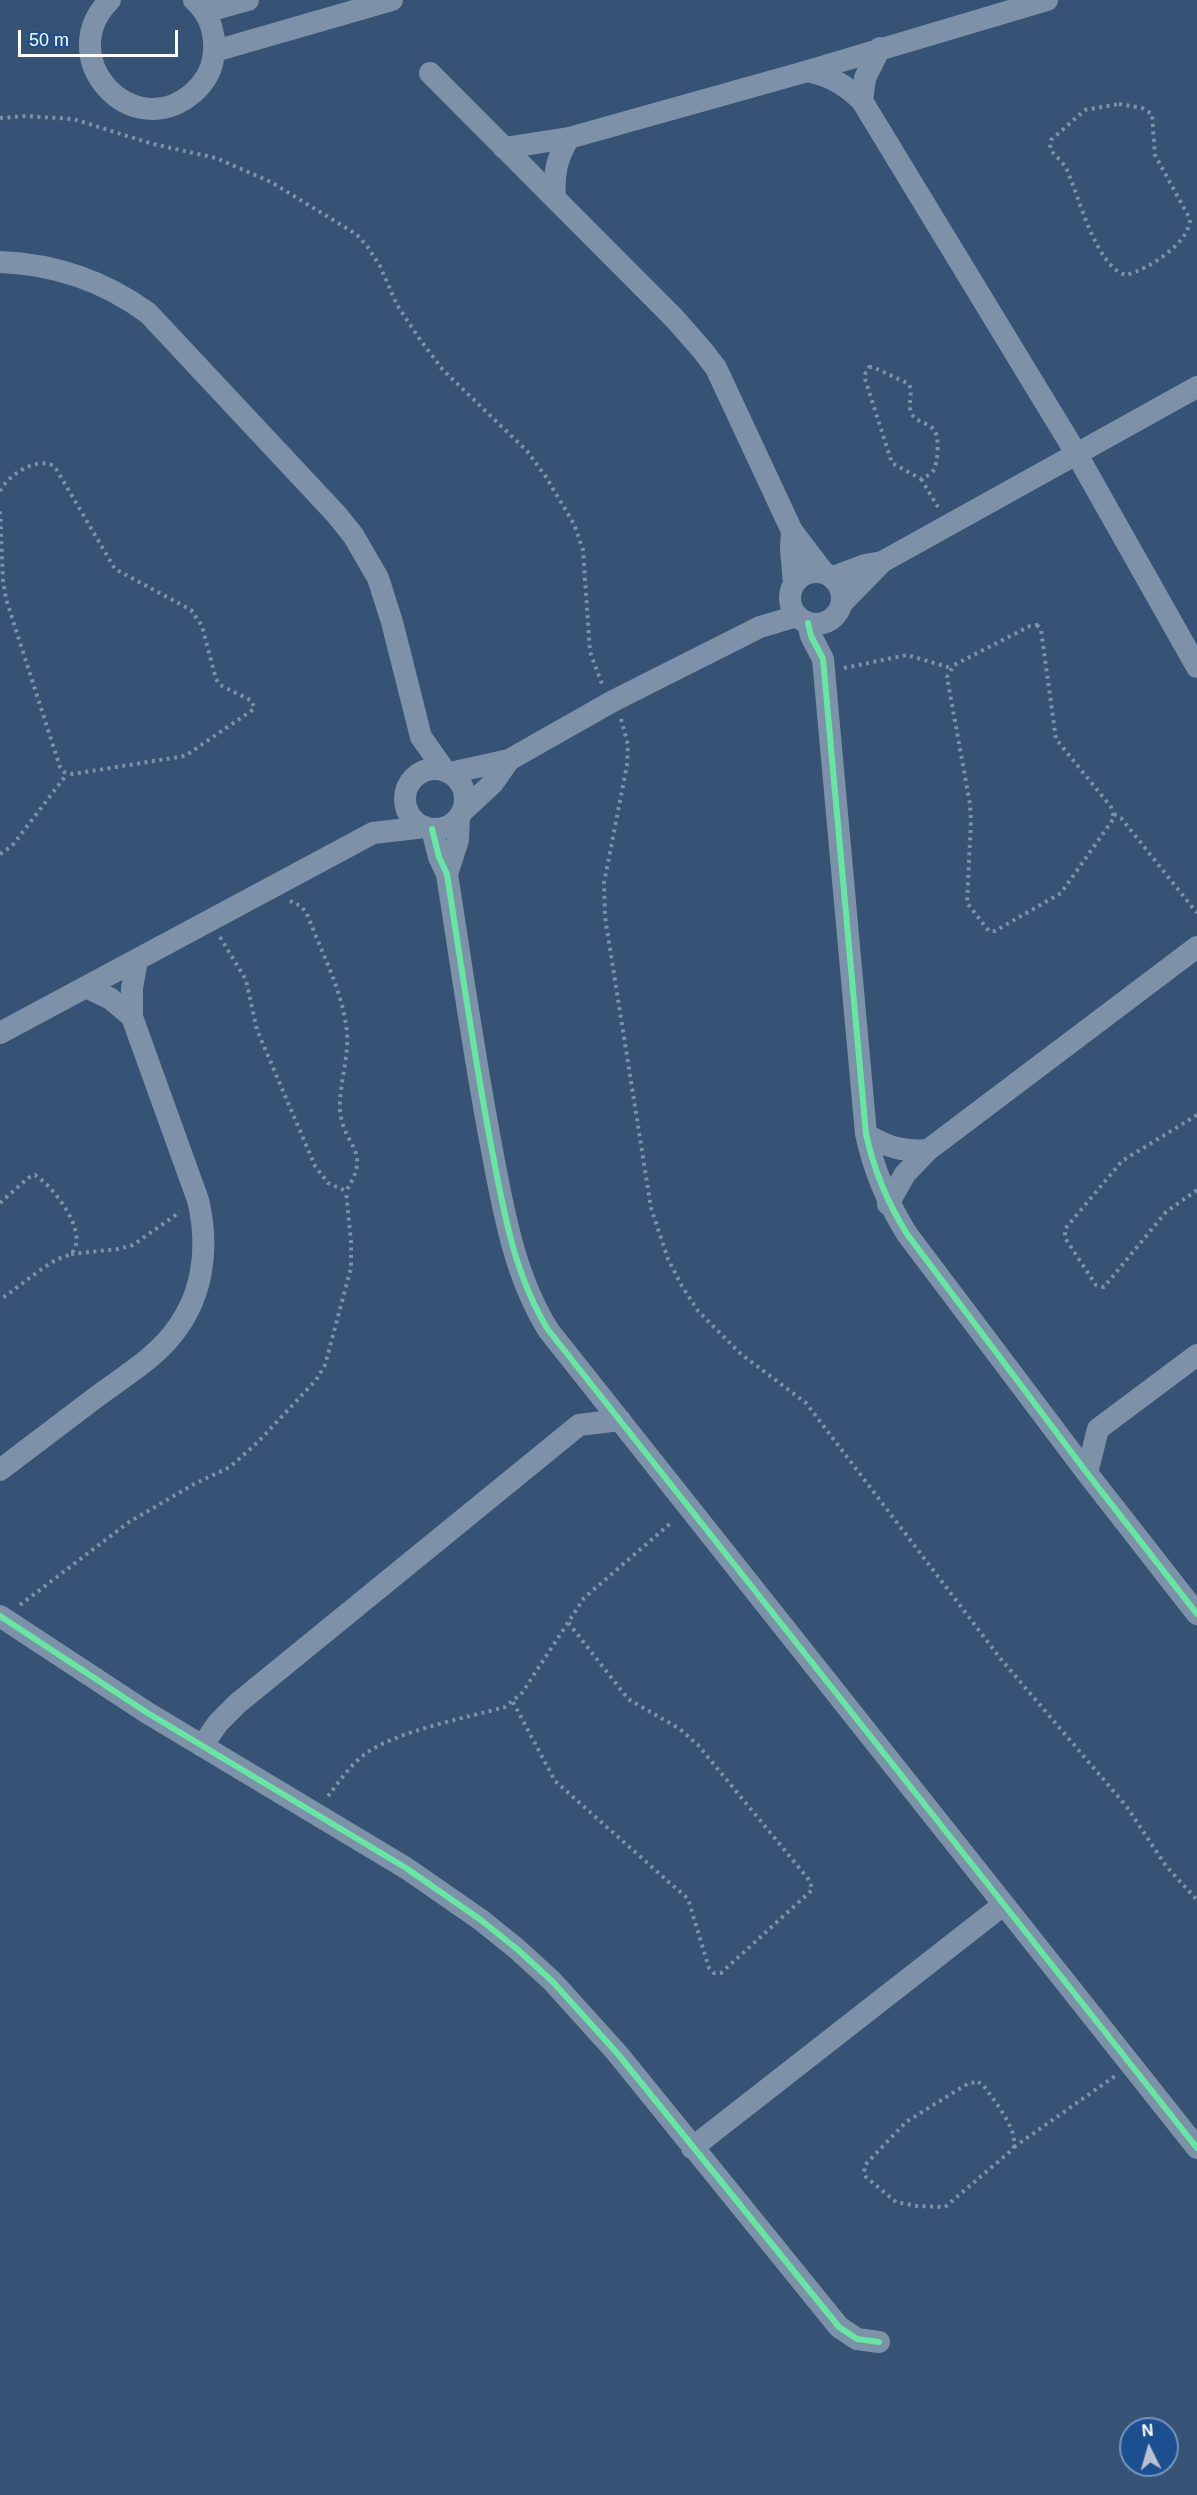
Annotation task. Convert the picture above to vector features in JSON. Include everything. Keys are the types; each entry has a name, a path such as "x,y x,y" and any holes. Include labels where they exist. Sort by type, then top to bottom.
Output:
{"street":[{"path":"110,0 96,18 92,31 91,58 95,72 102,83 122,101 147,108 161,108 187,98 206,78 215,51 213,31 200,6 248,0"},
{"path":"215,51 392,0"},
{"path":"504,148 569,138 808,71 1047,0"},
{"path":"862,101 865,78 880,48"},
{"path":"808,71 843,84 862,101 1076,453 1197,667"},
{"path":"430,73 704,351 726,387 792,531 841,588 839,609 824,665"},
{"path":"555,198 555,172 562,148 569,138"},
{"path":"0,262 39,266 86,278 122,296 148,313 353,535 378,578 422,737 464,790 458,840 447,874"},
{"path":"373,833 410,784 429,770 448,772 509,760 613,701 760,627 803,620 823,624 882,562 1197,387"},
{"path":"792,531 791,606 803,620 824,665 866,1134 871,1159 888,1204 907,1234 1087,1473 1197,1614"},
{"path":"760,627 772,608 811,572 828,575 882,562"},
{"path":"422,737 405,802 415,822 429,828 447,874 498,1183 522,1277 533,1304 549,1331 1197,2148"},
{"path":"0,1033 373,833 447,826 493,783 509,760"},
{"path":"888,1204 905,1174 928,1150 1197,947"},
{"path":"0,1470 151,1356 180,1324 199,1285 204,1264 204,1232 198,1200 132,1017 132,988 137,960"},
{"path":"86,987 111,999 132,1017"},
{"path":"866,1134 879,1143 895,1149 928,1150"},
{"path":"1058,1434 1098,1429 1197,1355"},
{"path":"202,1746 218,1723 238,1702 579,1425 587,1405 590,1383"},
{"path":"579,1425 620,1420"},
{"path":"1087,1473 1098,1429"},
{"path":"1,1617 146,1712 444,1893 517,1949 586,2016 839,2326 857,2339 879,2342"},
{"path":"692,2148 1003,1905"}],"path":[{"path":"1190,225 1189,213 1155,155 1152,134 1153,118 1150,111 1119,104 1089,108 1052,141 1050,148 1066,168 1097,249 1119,273 1130,274 1149,265 1179,242 1190,225 1197,223"},
{"path":"0,118 50,116 73,119 153,144 216,158 272,182 356,234 380,266 397,305 443,370 527,451 546,477 574,524 583,550 590,652 596,673 613,701 625,728 628,745 627,765 604,883 605,917 646,1183 668,1260 698,1311 741,1354 806,1403 1000,1658 1127,1807 1166,1866 1197,1900"},
{"path":"921,479 932,472 935,467 938,438 936,432 914,418 911,413 909,384 869,367 864,376 892,463 921,479 949,524"},
{"path":"0,491 8,479 34,465 45,463 55,467 115,569 191,610 202,626 216,680 220,685 252,701 255,706 252,711 185,756 67,774 12,846 0,854"},
{"path":"0,510 6,598 60,767 67,774"},
{"path":"1114,814 1112,821 1061,893 995,931 986,929 967,903 971,821 948,685 947,677 951,668 1037,624 1040,627 1056,739 1114,814 1121,818 1197,913"},
{"path":"824,665 907,655 951,668"},
{"path":"1,1617 129,1522 196,1483 230,1467 258,1442 316,1380 325,1365 351,1268 346,1191 355,1177 358,1162 340,1112 347,1044 344,1015 305,909 287,900 275,886"},
{"path":"210,921 246,980 257,1030 315,1166 328,1183 346,1191"},
{"path":"1197,1115 1116,1166 1065,1229 1065,1238 1096,1285 1104,1287 1166,1212 1197,1190"},
{"path":"0,1203 28,1178 35,1175 42,1180 72,1216 76,1241 75,1249 71,1254"},
{"path":"0,1300 57,1259 71,1254 134,1245 198,1200"},
{"path":"314,1813 351,1766 374,1747 402,1736 505,1707 513,1702 522,1693 584,1598 689,1508"},
{"path":"513,1702 559,1786 688,1899 710,1968 714,1973 721,1973 812,1890 810,1881 698,1745 680,1729 628,1699 567,1621"},
{"path":"1014,2147 1014,2132 984,2086 978,2082 969,2082 906,2122 865,2165 864,2173 896,2202 917,2206 945,2207 1014,2147 1131,2065"}],"cycle path":[{"path":"808,623 811,636 823,659 866,1134 882,1186 907,1234 1087,1473 1197,1614"},
{"path":"432,829 439,857 447,874 479,1077 505,1217 518,1265 537,1310 549,1331 1197,2148"},
{"path":"0,1616 146,1712 406,1868 481,1920 517,1949 552,1981 617,2053 839,2327 857,2339 879,2342"}]}
